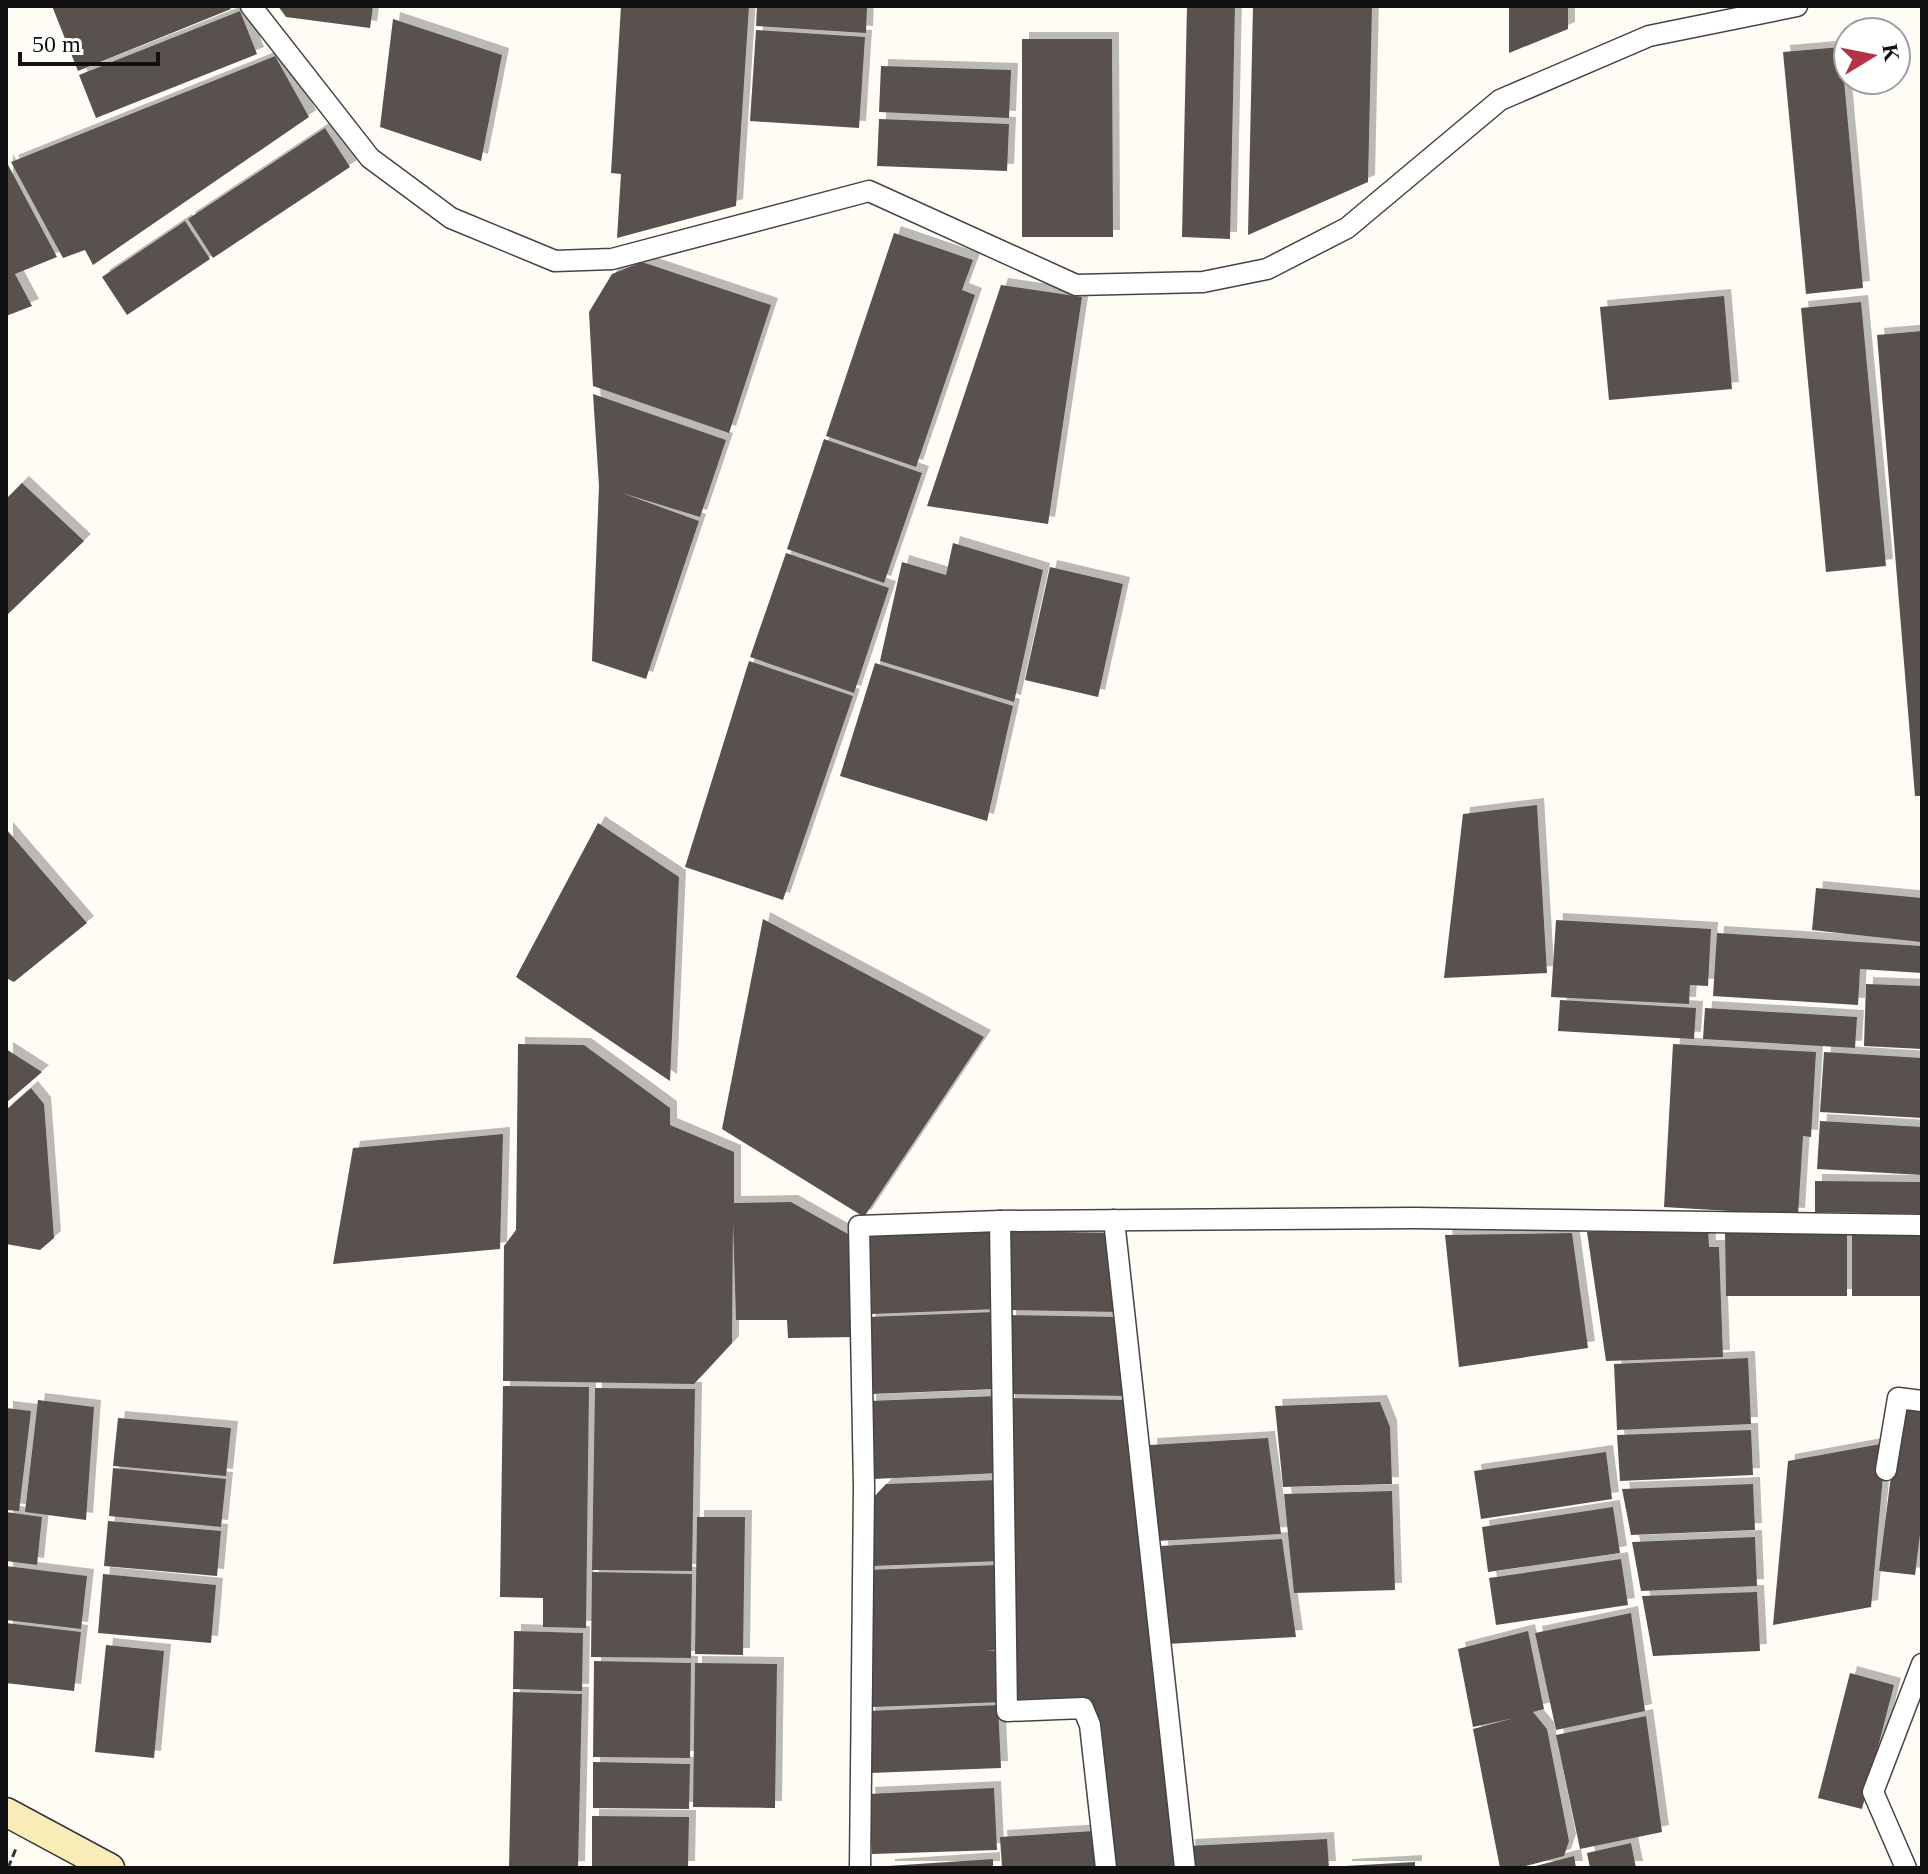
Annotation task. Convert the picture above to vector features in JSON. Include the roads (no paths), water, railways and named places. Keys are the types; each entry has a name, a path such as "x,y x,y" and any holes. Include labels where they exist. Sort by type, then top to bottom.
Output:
{"street":[{"path":"251,6 370,158 451,218 555,261 612,259 869,191 1076,285 1203,282 1267,269 1347,228 1500,100 1649,36 1797,6"},
{"path":"860,1868 864,1487 859,1226 1000,1221 1415,1218 1922,1225"},
{"path":"1114,1220 1185,1868"},
{"path":"1000,1221 1007,1711 1083,1708 1090,1725 1106,1868"},
{"path":"1886,1470 1898,1398 1922,1401"},
{"path":"1906,1868 1873,1792 1922,1664"},
{"path":"6,1812 110,1868"}]}
